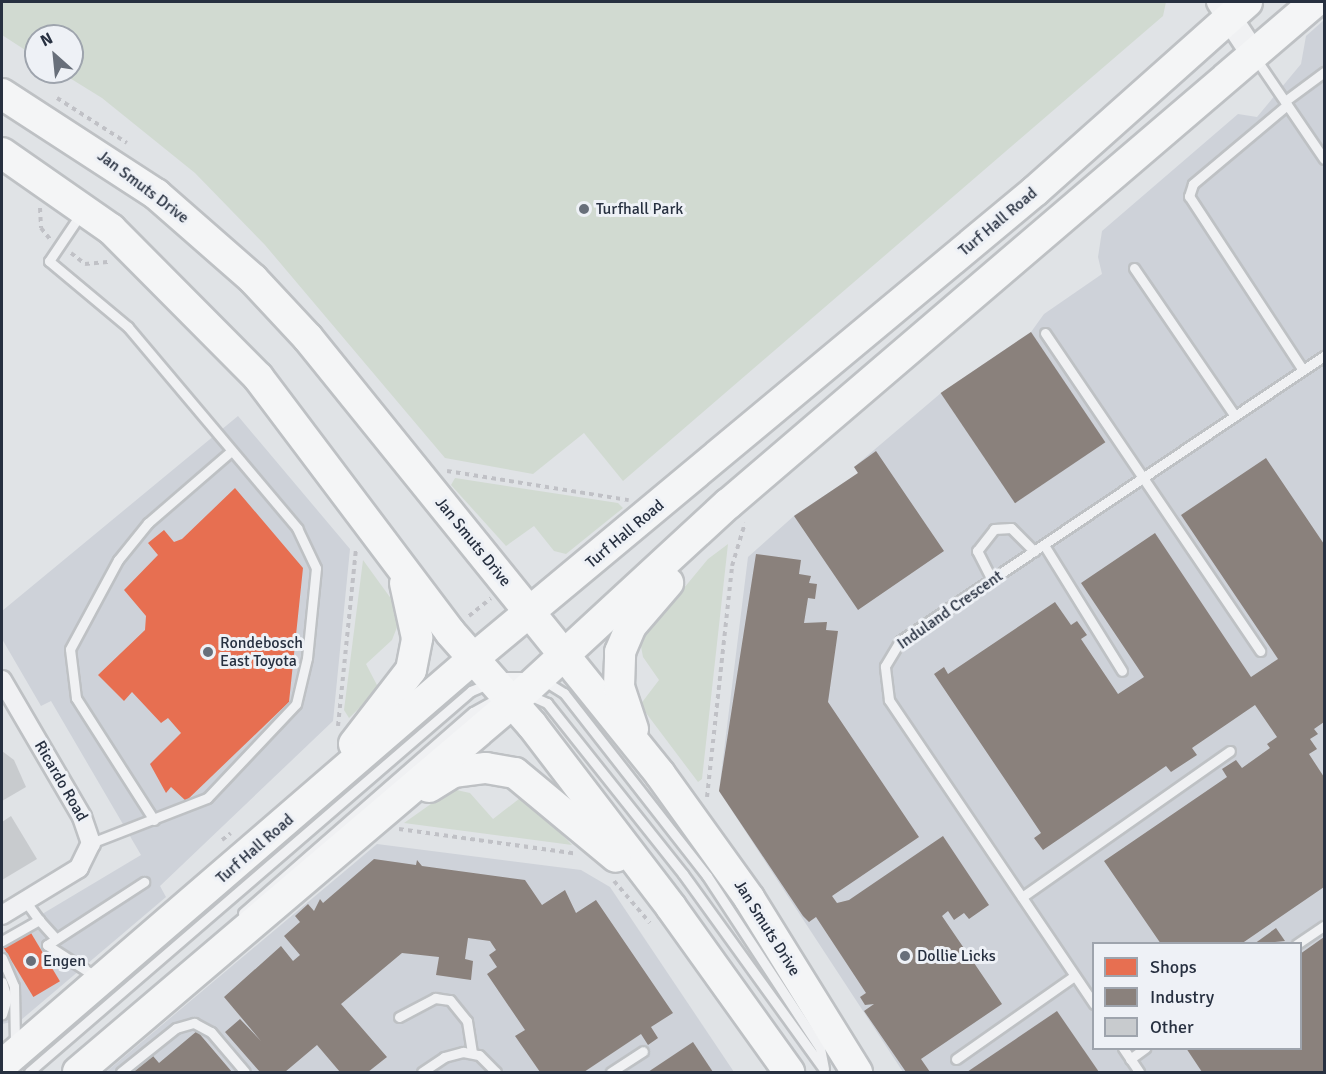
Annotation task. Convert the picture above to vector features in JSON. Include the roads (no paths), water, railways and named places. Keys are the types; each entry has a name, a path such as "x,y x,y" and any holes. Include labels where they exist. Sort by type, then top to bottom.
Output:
{"main road":[{"path":"380,828 514,690 563,656 740,510 1315,2"},
{"name":"Turf Hall Road","path":"15,1064 103,982 474,658 1035,191 1232,7"},
{"name":"Jan Smuts Drive","path":"2,94 156,194 253,279 308,338 641,750 750,898 857,1072"},
{"path":"2,153 84,209 166,280 258,377 395,561 474,658 514,690 789,1072"},
{"path":"641,750 619,687 622,645 635,620 740,510"},
{"path":"308,803 411,670 417,638 412,600 395,561"},
{"path":"78,1072 167,997 453,772 486,768 515,773 671,907"}],"street":[{"path":"1232,7 1254,55"},
{"name":"Ricardo Road","path":"2,680 82,817 91,843 79,868 2,915"}],"lane":[{"path":"1254,55 1324,159"},
{"path":"1303,370 1189,193 1286,103 1324,72"},
{"path":"84,209 49,261 128,327 297,528 314,557 314,612 301,694 219,788 154,820 91,843"},
{"path":"1134,268 1235,416"},
{"path":"1045,333 1260,651"},
{"name":"Induland Crescent","path":"1092,1001 889,700 883,683 885,666 900,641 1324,356"},
{"path":"154,820 76,699 70,649 99,591 133,541 231,451"},
{"path":"992,580 976,550 994,529 1011,528 1034,551"},
{"path":"1044,545 1122,671"},
{"path":"235,920 473,712 514,690 540,698 556,714 683,874 825,1071"},
{"path":"15,1064 471,691 514,690 564,693 707,876 820,1048 825,1071"},
{"path":"1022,897 1230,751"},
{"path":"103,982 47,945 144,882"},
{"path":"25,902 56,939"},
{"path":"2,941 39,920"},
{"path":"1300,942 1324,926"},
{"path":"167,997 211,941"},
{"path":"4,962 16,997 15,1064"},
{"path":"957,1059 1074,976"},
{"path":"2,981 7,998 2,1014"},
{"path":"399,1017 435,998 450,1000 466,1021 472,1053 496,1072"},
{"path":"121,1072 176,1028 194,1023 212,1032 245,1072"},
{"path":"1124,1050 1139,1072"},
{"path":"1130,1059 1142,1050"},
{"path":"611,1072 643,1051"},
{"path":"422,1072 444,1057 472,1053"}],"place":[{"name":"Turfhall Park","path":"584,209"},
{"name":"Rondebosch East Toyota","path":"208,652"},
{"name":"Dollie Licks","path":"905,956"},
{"name":"Engen","path":"31,961"}]}
